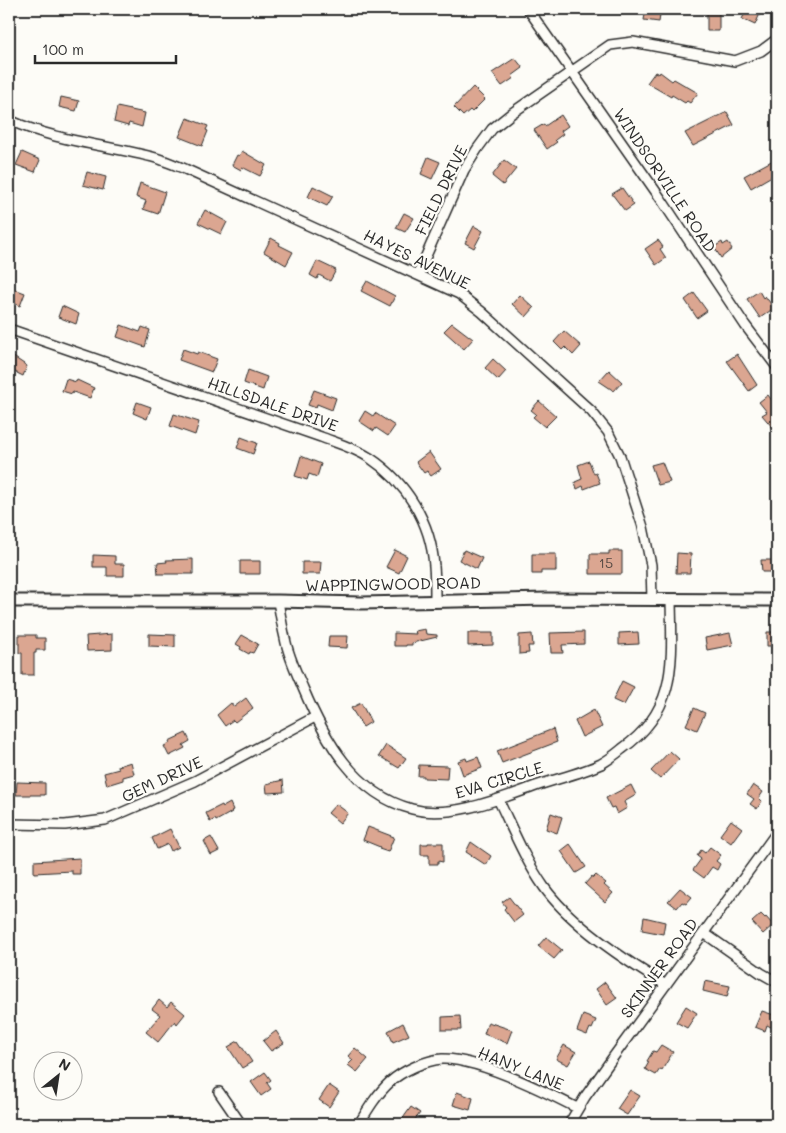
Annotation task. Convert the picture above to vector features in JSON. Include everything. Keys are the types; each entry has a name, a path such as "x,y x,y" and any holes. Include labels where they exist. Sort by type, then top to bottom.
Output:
{"main road":[{"name":"WAPPINGWOOD ROAD","path":"9,601 278,601 361,603 435,600 777,600"}],"street":[{"name":"WINDSORVILLE ROAD","path":"528,9 745,325 777,367"},
{"name":"FIELD DRIVE","path":"418,274 464,170 492,129 512,112 610,45 633,42 735,61 761,51 777,39"},
{"name":"HAYES AVENUE","path":"9,120 25,128 157,159 185,169 459,294 482,312 591,411 608,432 620,456 633,491 643,528 651,565 652,600"},
{"name":"HILLSDALE DRIVE","path":"9,329 321,437 346,446 369,458 390,475 410,497 422,520 434,565 435,600"},
{"name":"EVA CIRCLE","path":"278,601 285,639 315,716 348,769 368,787 386,799 413,809 444,812 498,800 602,764 628,746 647,729 661,706 670,680 672,652 671,600"},
{"name":"GEM DRIVE","path":"9,824 65,825 106,820 195,781 315,716"},
{"path":"498,800 520,848 545,888 563,909 595,937 630,963 666,985"},
{"name":"SKINNER ROAD","path":"569,1124 577,1108 777,832"},
{"path":"704,933 777,982"},
{"name":"HANY LANE","path":"359,1124 378,1094 392,1080 414,1066 441,1059 470,1063 542,1091 577,1108"},
{"path":"219,1092 241,1124"}],"building":[{"path":"646,9 661,9 659,22 644,20"},
{"path":"707,9 719,9 719,31 707,31"},
{"path":"747,9 762,9 755,25 742,19"},
{"path":"515,58 523,68 512,76 514,78 502,86 492,73"},
{"path":"655,72 659,74 660,72 672,81 674,79 698,93 690,103 687,101 685,103 672,95 671,97 647,83"},
{"path":"473,87 485,99 472,112 470,110 463,116 454,107"},
{"path":"61,97 79,101 76,111 59,107"},
{"path":"117,107 145,113 142,127 129,123 128,126 114,122"},
{"path":"727,112 734,125 693,146 685,133"},
{"path":"561,115 568,126 561,131 563,134 555,140 557,142 547,149 534,130 544,124 545,126"},
{"path":"187,118 208,126 202,146 179,137"},
{"path":"242,151 266,165 260,176 242,167 241,170 232,165 237,155 239,156"},
{"path":"22,152 40,160 35,172 16,165"},
{"path":"428,157 440,162 432,179 421,174"},
{"path":"777,158 777,173 751,188 744,176"},
{"path":"504,160 516,169 503,185 492,176"},
{"path":"87,172 106,177 103,190 83,185"},
{"path":"140,183 165,192 158,214 143,209 146,201 136,197"},
{"path":"313,186 333,196 327,206 308,197"},
{"path":"622,188 634,205 625,211 612,194"},
{"path":"205,210 227,222 221,234 198,223"},
{"path":"404,213 414,218 405,232 396,228"},
{"path":"474,226 483,231 474,248 465,243"},
{"path":"271,238 280,243 279,245 293,252 286,265 264,252"},
{"path":"658,240 663,247 660,249 666,258 656,265 645,249"},
{"path":"722,242 723,245 728,242 732,249 721,258 714,247"},
{"path":"317,261 336,270 330,281 319,275 317,279 310,275"},
{"path":"367,281 395,296 390,306 361,291"},
{"path":"9,287 25,293 20,306 9,301"},
{"path":"759,291 763,298 765,296 774,308 760,318 747,299"},
{"path":"694,293 707,311 697,318 685,300"},
{"path":"520,295 534,308 526,317 512,304"},
{"path":"62,306 79,314 76,324 58,317"},
{"path":"452,323 473,339 464,349 444,331"},
{"path":"121,325 140,332 142,327 150,330 145,347 117,337"},
{"path":"564,331 581,346 573,355 565,347 562,350 554,342"},
{"path":"183,349 217,359 212,372 179,360"},
{"path":"9,354 27,366 23,376 9,369"},
{"path":"737,354 757,385 749,391 727,361"},
{"path":"493,359 506,371 498,380 485,368"},
{"path":"248,370 267,377 263,390 244,383"},
{"path":"609,370 622,382 614,391 599,381"},
{"path":"66,379 76,382 77,380 94,388 90,398 73,392 72,394 62,391"},
{"path":"314,390 336,398 332,410 317,404 316,408 308,405"},
{"path":"768,395 777,407 777,425 773,428 762,415 767,412 759,402"},
{"path":"539,401 556,416 545,427 533,417 536,414 531,410"},
{"path":"137,402 151,407 147,419 133,413"},
{"path":"365,411 373,416 375,413 395,426 388,436 376,428 374,431 359,421"},
{"path":"174,414 199,422 195,435 170,426"},
{"path":"241,437 257,443 253,454 237,448"},
{"path":"429,452 441,469 431,476 427,471 424,473 416,462"},
{"path":"301,456 321,464 317,477 309,474 307,480 295,476"},
{"path":"589,461 600,483 584,489 583,486 577,489 575,482 582,479 578,465"},
{"path":"662,462 670,482 658,485 651,465"},
{"path":"395,550 407,556 399,573 386,567"},
{"path":"464,550 482,558 477,569 459,560"},
{"path":"609,551 622,551 622,574 590,574 590,554 609,554"},
{"path":"677,553 691,554 690,573 676,573"},
{"path":"532,554 556,554 556,571 541,571 541,574 532,574"},
{"path":"93,555 115,556 115,564 124,564 124,576 107,576 107,567 93,567"},
{"path":"193,559 193,574 158,574 157,563 167,562 166,560"},
{"path":"761,560 777,560 777,572 762,572"},
{"path":"240,561 260,561 260,574 240,574"},
{"path":"302,562 321,562 320,574 302,574"},
{"path":"425,629 426,634 437,635 437,637 412,643 412,645 394,646 394,633 416,634 415,631"},
{"path":"584,632 584,644 562,645 563,653 551,653 550,633"},
{"path":"638,632 639,644 619,645 619,633"},
{"path":"767,632 777,632 777,646 767,646"},
{"path":"468,633 493,633 493,645 468,646"},
{"path":"730,633 733,645 707,650 705,638"},
{"path":"112,634 112,650 87,651 86,636"},
{"path":"149,634 175,635 175,647 149,646"},
{"path":"532,634 533,646 528,646 529,653 519,654 519,635"},
{"path":"19,635 36,635 36,638 45,638 45,650 36,650 36,653 34,653 34,675 22,675 22,653 19,653"},
{"path":"242,635 258,644 253,653 250,652 249,654 240,649 241,647 236,644"},
{"path":"329,636 348,636 347,648 328,647"},
{"path":"622,681 634,687 624,705 613,700"},
{"path":"246,698 253,708 235,722 233,720 225,726 217,715 231,703 234,707"},
{"path":"361,703 371,722 363,727 351,708"},
{"path":"694,708 705,713 697,730 686,725"},
{"path":"594,710 602,727 582,737 575,721"},
{"path":"553,729 557,742 502,763 497,751"},
{"path":"186,733 190,741 183,745 185,748 169,756 164,746 170,743 169,741"},
{"path":"386,745 406,758 399,768 379,756"},
{"path":"670,751 679,759 660,779 651,771"},
{"path":"478,757 482,768 463,775 458,761 466,758 467,761"},
{"path":"131,762 134,774 107,785 104,773 119,769 118,766"},
{"path":"419,765 448,766 447,779 418,776"},
{"path":"283,780 284,792 267,793 266,784"},
{"path":"17,782 45,783 45,795 16,795"},
{"path":"631,785 636,795 624,802 627,808 617,814 614,807 611,808 606,798"},
{"path":"753,785 763,792 759,798 762,801 757,809 750,804 754,799 747,794"},
{"path":"230,803 232,812 216,821 215,819 210,822 206,813"},
{"path":"336,804 348,813 340,823 328,813"},
{"path":"551,813 562,817 557,833 546,829"},
{"path":"731,820 742,828 731,843 720,835"},
{"path":"368,827 394,837 388,852 363,840"},
{"path":"170,829 179,847 171,851 168,844 157,849 152,838"},
{"path":"211,837 219,851 211,855 204,841"},
{"path":"471,842 491,856 486,865 466,852"},
{"path":"443,843 443,862 438,861 438,864 429,864 429,855 421,855 421,844"},
{"path":"570,844 586,867 576,873 561,851"},
{"path":"710,847 721,855 716,861 720,864 717,870 712,867 704,878 693,870 701,859 697,856 701,850 705,853"},
{"path":"80,858 80,874 72,874 72,871 34,873 34,861"},
{"path":"596,875 606,883 604,885 613,893 605,902 585,884 592,876 593,878"},
{"path":"680,888 692,897 686,904 682,902 677,908 668,901"},
{"path":"509,897 523,915 514,922 504,909 506,907 502,902"},
{"path":"761,914 773,925 763,934 752,922"},
{"path":"644,917 665,922 663,934 642,930"},
{"path":"546,937 562,950 554,959 538,946"},
{"path":"705,981 730,986 727,997 703,991"},
{"path":"605,982 617,998 607,1005 596,989"},
{"path":"159,1000 167,1007 171,1002 185,1014 177,1024 175,1021 158,1042 146,1032 160,1015 152,1009"},
{"path":"686,1006 697,1013 687,1028 676,1022"},
{"path":"762,1011 777,1016 777,1030 767,1025 765,1031 755,1027"},
{"path":"583,1015 596,1020 587,1035 577,1031"},
{"path":"460,1016 461,1030 442,1030 442,1017"},
{"path":"488,1022 512,1030 507,1043 484,1034"},
{"path":"403,1023 409,1035 393,1042 388,1031"},
{"path":"276,1031 284,1043 271,1051 263,1041"},
{"path":"238,1041 252,1062 242,1068 228,1047"},
{"path":"564,1045 576,1052 568,1065 556,1059"},
{"path":"661,1045 673,1052 662,1070 660,1069 656,1075 645,1069 653,1051 656,1052"},
{"path":"355,1048 368,1059 357,1072 348,1065 353,1060 348,1056"},
{"path":"265,1072 271,1080 267,1083 271,1089 261,1096 251,1082"},
{"path":"329,1085 339,1092 329,1107 319,1100"},
{"path":"630,1090 640,1096 627,1115 617,1109"},
{"path":"457,1092 473,1098 470,1110 453,1105"},
{"path":"411,1107 420,1113 412,1124 405,1124 401,1121"}]}
